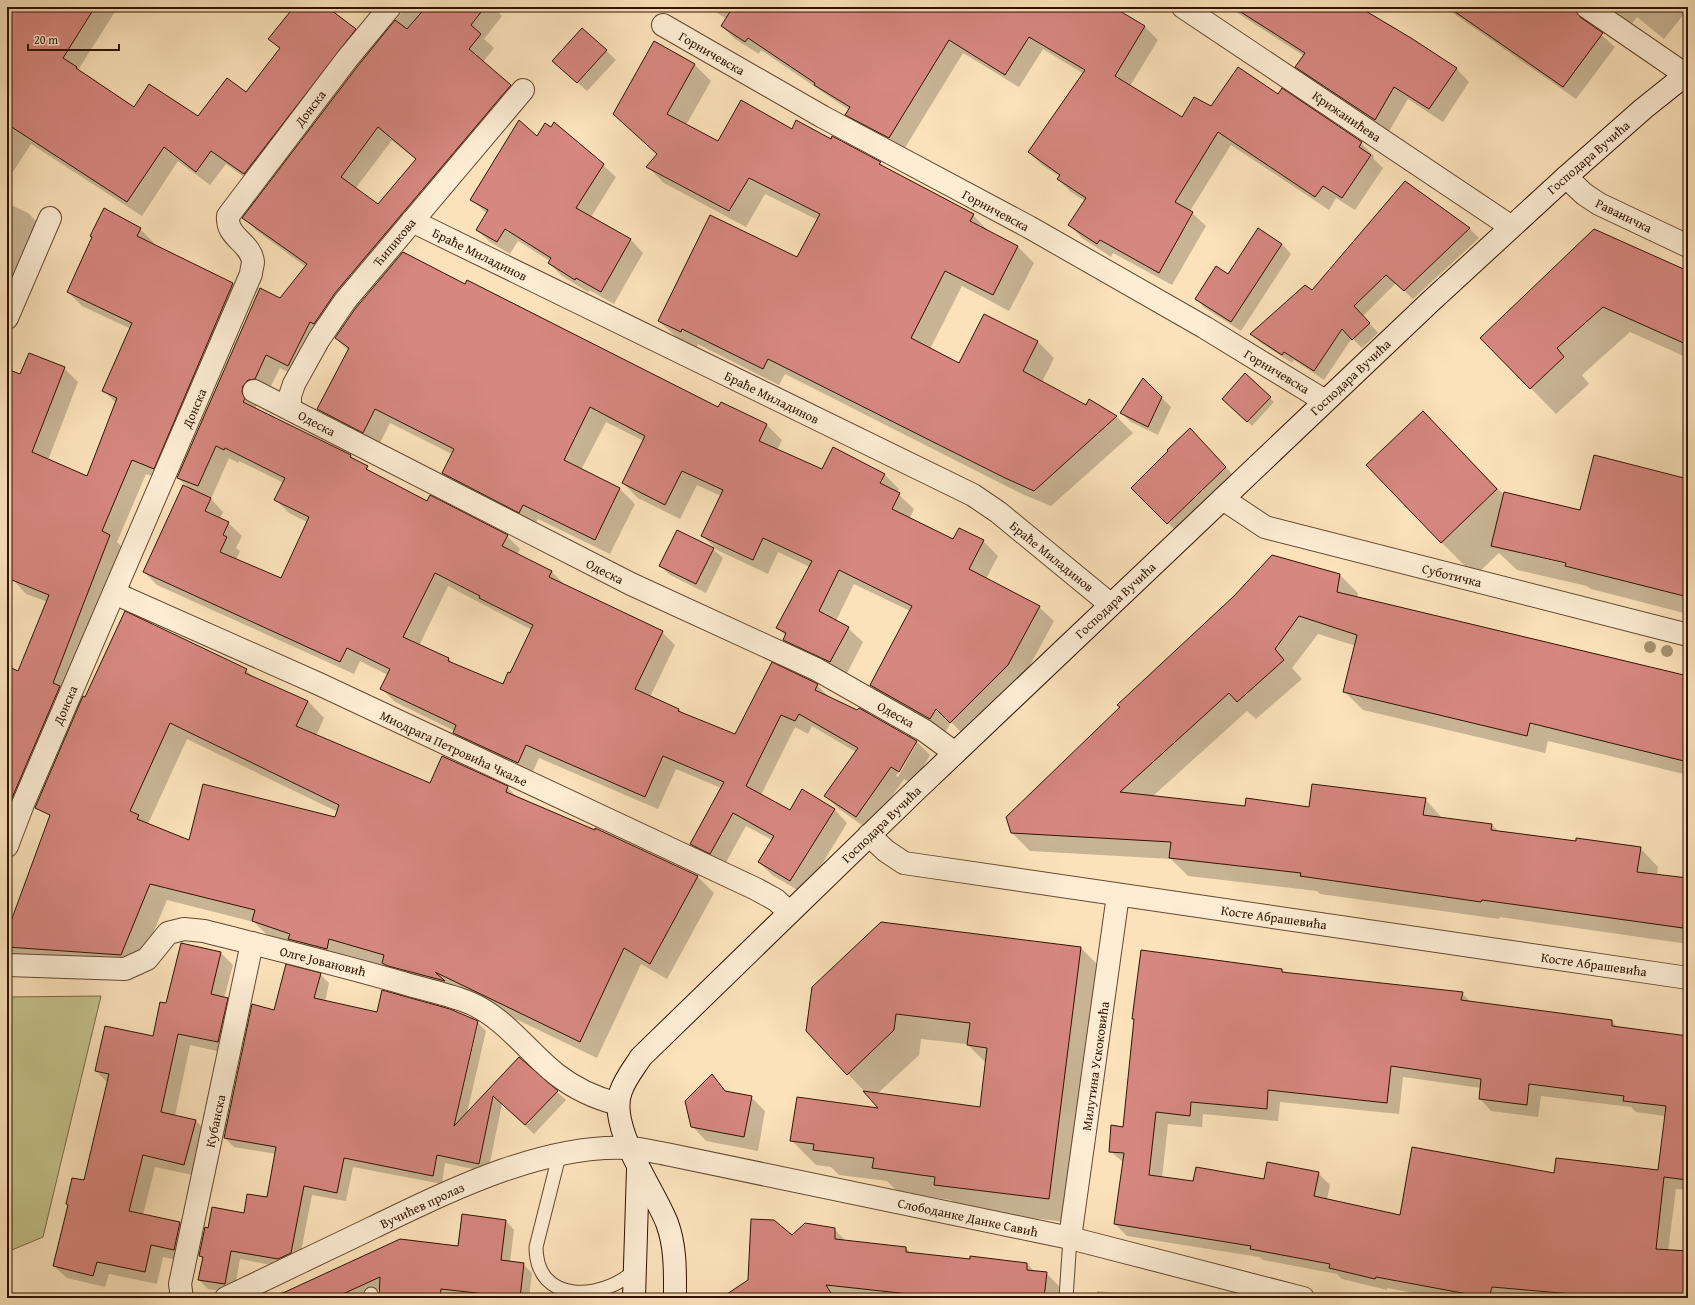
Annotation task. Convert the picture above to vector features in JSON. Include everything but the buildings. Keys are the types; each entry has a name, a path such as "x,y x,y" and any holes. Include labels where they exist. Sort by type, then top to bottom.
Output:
{"street":[{"name":"Донска","path":"7,846 23,804 251,274 253,262 249,250 233,234 228,225 228,216 347,59 390,7"},
{"name":"Крижанићева","path":"1183,7 1510,226"},
{"path":"1588,7 1687,74"},
{"name":"Горничевска","path":"662,25 823,117 1029,227 1191,319 1325,401"},
{"name":"Господара Вучића","path":"675,1298 675,1257 667,1224 654,1195 638,1169 620,1118 618,1104 620,1092 641,1057 789,912 1110,604 1223,499 1510,226 1644,109 1687,74"},
{"name":"Ћипикова","path":"290,408 290,396 294,384 319,339 345,301 523,90"},
{"name":"Раваничка","path":"1566,177 1584,194 1599,204 1688,246"},
{"path":"7,318 50,218"},
{"name":"Браће Миладинов","path":"412,221 973,495 998,512 1110,604"},
{"name":"Одеска","path":"254,391 290,408 460,498 631,584 816,669 925,731 955,753"},
{"name":"Суботичка","path":"1223,499 1265,527 1688,635"},
{"name":"Миодрага Петровића Чкаље","path":"114,593 319,684 756,889 776,900 789,912"},
{"name":"Косте Абрашевића","path":"869,835 886,851 904,863 1688,978"},
{"name":"Милутина Ускоковића","path":"1070,1238 1118,895"},
{"name":"Олге Јовановић","path":"7,965 125,969 146,959 168,933 184,929 204,931 364,972 470,1003 492,1015 515,1034 556,1074 598,1099 618,1104"},
{"name":"Кубанска","path":"182,1298 180,1284 252,943"},
{"name":"Слободанке Данке Савић","path":"630,1148 666,1154 1070,1238 1303,1298"},
{"name":"Вучићев пролаз","path":"226,1298 442,1194 499,1172 559,1156 600,1149 630,1148"},
{"name":"Господара Вучића","path":"634,1298 638,1169"}],"lane":[{"path":"559,1156 536,1247 536,1258 542,1274 558,1288 568,1291 588,1292 602,1290 614,1285 626,1279 635,1270"},
{"path":"1066,1298 1070,1238"}],"shaded area":[{"path":"101,996 43,1237 7,1252 7,997"}]}
